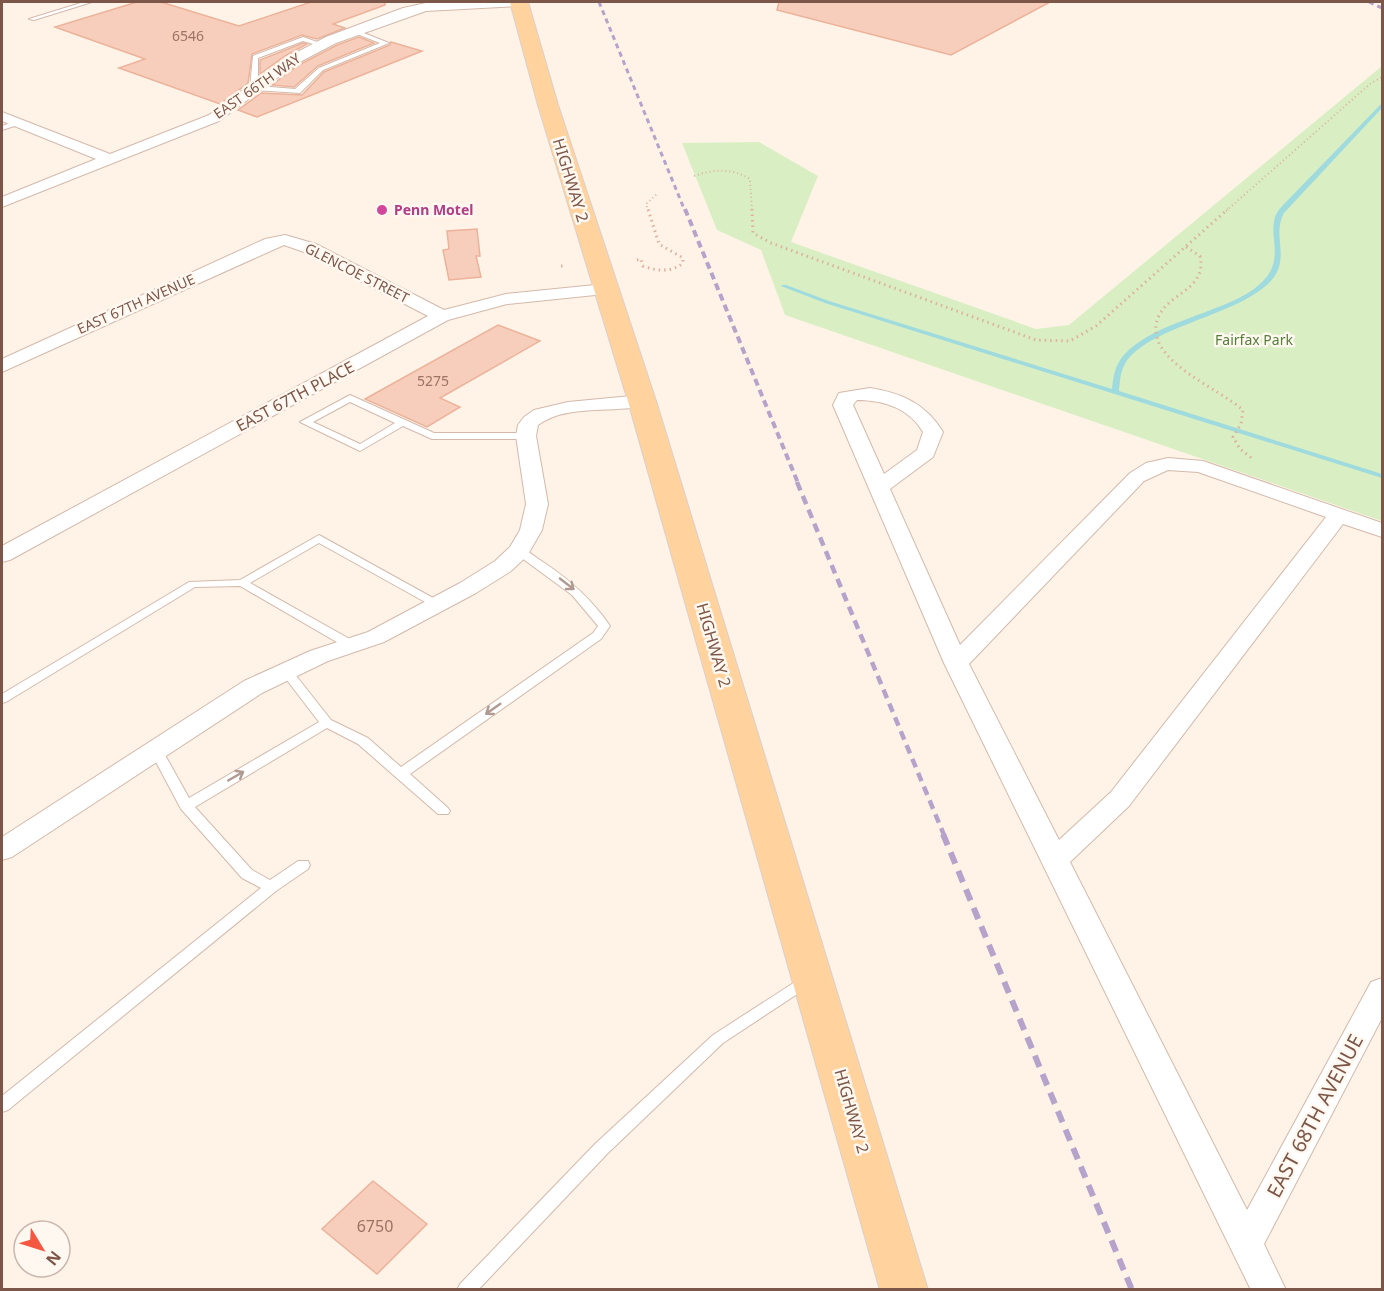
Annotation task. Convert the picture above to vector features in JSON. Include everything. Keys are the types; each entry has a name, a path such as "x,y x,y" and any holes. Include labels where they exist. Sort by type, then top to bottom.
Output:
{"main road":[{"name":"HIGHWAY 2","path":"519,2 548,105 642,400 904,1290"}],"street":[{"name":"EAST 66TH WAY","path":"2,202 214,118 291,61 320,44 426,7 519,2"},
{"path":"2,116 111,160"},
{"name":"GLENCOE STREET","path":"271,243 285,240 310,248 442,316"},
{"name":"EAST 67TH AVENUE","path":"2,366 271,243"},
{"name":"EAST 67TH PLACE","path":"2,555 442,316 506,299 605,289"},
{"path":"2,850 253,687 319,656 376,637 503,566 519,551 531,531 537,504 526,436 527,426 533,418 548,412 642,400"},
{"path":"956,663 1137,477 1155,465 1171,463 1203,467 1383,530"},
{"path":"878,488 956,663 1269,1290"},
{"path":"1054,860 1120,799 1338,515"},
{"name":"EAST 68TH AVENUE","path":"1247,1243 1383,990"}],"lane":[{"path":"32,19 89,2"},
{"path":"320,44 303,39 255,57 254,88 297,91 321,69 386,43 354,32"},
{"path":"2,128 18,122"},
{"path":"403,422 360,448 305,422 350,398 403,422 432,436 526,436"},
{"path":"2,699 193,584 242,583 319,538 438,604"},
{"path":"401,774 597,636 604,626 592,606 569,585 519,551"},
{"path":"242,583 351,645"},
{"path":"286,671 327,723 363,741 444,812"},
{"path":"186,806 327,723"},
{"path":"155,749 186,806 247,874 271,887"},
{"path":"2,1105 271,887 303,865"},
{"path":"466,1290 600,1149 718,1039 812,977"}],"path":[{"path":"694,176 708,171 729,171 750,179 753,233 760,238 1036,340 1070,340 1096,326 1370,84 1383,77"},
{"path":"637,260 641,259 643,266 661,270 673,269 683,263 682,258 659,244 646,204 657,195"},
{"path":"1186,246 1200,256 1202,270 1195,282 1174,297 1161,311 1156,329 1162,351 1180,369 1207,383 1243,410 1240,424 1233,436 1240,450 1259,464"}],"green space":[{"name":"Fairfax Park","path":"1382,66 1382,521 785,315 761,250 717,230 682,143 759,142 818,176 791,242 1036,329 1069,325"}],"building":[{"path":"137,2 161,2 239,26 311,2 385,2 385,5 333,24 345,28 317,39 302,35 252,54 248,83 220,104 119,68 145,59 55,27"},
{"path":"779,2 1050,2 951,55 777,10"},
{"path":"359,37 374,43 318,66 294,87 272,85 297,66 337,45"},
{"path":"391,42 422,51 257,117 238,110 261,93 302,95 324,72 390,45"},
{"path":"303,43 307,44 260,74 260,60"},
{"path":"477,229 480,256 476,256 481,277 449,280 443,250 449,249 447,231"},
{"path":"498,325 540,341 440,398 460,407 427,427 365,399"},
{"path":"373,1181 427,1224 377,1274 322,1229"}],"waterway":[{"path":"1115,392 1121,364 1135,349 1151,338 1236,302 1254,292 1269,279 1278,264 1277,226 1281,212 1382,105"},
{"path":"784,286 827,302 1382,476"}],"railway":[{"path":"599,2 685,211"},
{"path":"1369,2 1382,8"},
{"path":"685,209 798,483"},
{"path":"797,482 944,835"},
{"path":"943,834 1132,1290"}],"place":[{"name":"Penn Motel","path":"382,210"}]}
